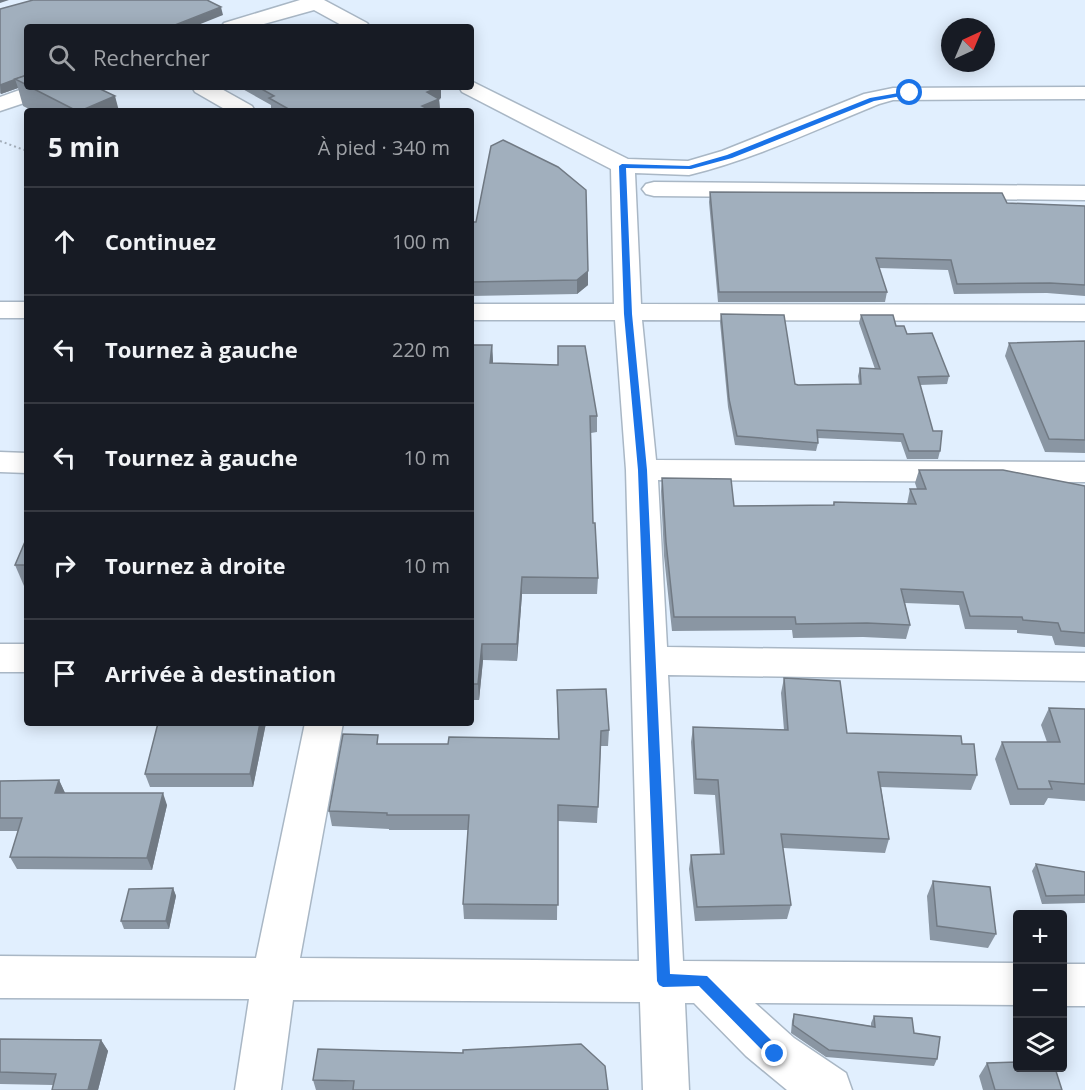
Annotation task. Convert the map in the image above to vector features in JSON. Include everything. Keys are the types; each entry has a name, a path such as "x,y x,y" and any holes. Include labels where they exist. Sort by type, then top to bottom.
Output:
{"street":[{"path":"241,24 313,2 354,24"},
{"path":"474,89 623,177 1085,193"},
{"path":"0,104 40,90"},
{"path":"208,90 239,108"},
{"path":"623,177 689,168 730,156 872,99 893,94 1085,93"},
{"path":"623,177 628,314 642,470 649,661 683,980 666,1090"},
{"path":"0,310 24,310"},
{"path":"474,312 1085,313"},
{"path":"0,462 24,463"},
{"path":"642,470 1085,472"},
{"path":"0,658 24,658"},
{"path":"649,661 1085,667"},
{"path":"258,1090 274,978 323,726"},
{"path":"0,977 1013,984"},
{"path":"683,980 775,1054 829,1090"},
{"path":"1067,985 1085,985"}],"path":[{"path":"0,141 24,150"}],"building":[{"path":"33,0 207,0 221,7 178,24 24,24 24,76 0,85 0,9"},
{"path":"24,76 24,84 15,79"},
{"path":"36,90 102,90 115,96 87,108 71,108"},
{"path":"263,90 432,90 427,92 439,99 422,106 426,108 287,108 269,98 274,96"},
{"path":"503,140 558,167 586,190 588,271 577,280 474,282 474,222 476,222 491,146"},
{"path":"710,192 1002,193 1007,203 1085,206 1085,285 957,284 951,260 876,258 887,292 719,292"},
{"path":"721,314 784,315 795,384 798,385 861,384 860,368 880,369 861,315 893,315 896,326 904,326 907,334 932,333 949,376 918,377 933,431 942,431 940,451 909,451 903,434 817,430 818,443 737,436 729,399"},
{"path":"1085,341 1085,440 1049,439 1009,343"},
{"path":"474,345 492,345 490,363 558,365 558,346 585,346 597,416 590,416 593,523 595,523 598,578 522,577 517,644 482,644 478,684 474,684"},
{"path":"919,470 1003,470 1085,486 1085,633 1061,631 1058,623 1023,620 1022,617 970,616 963,592 901,589 910,625 796,624 795,617 674,617 662,478 731,479 734,506 834,505 834,502 916,504 910,489 926,489"},
{"path":"24,544 24,565 15,565"},
{"path":"784,678 840,681 847,733 961,736 962,744 974,744 977,775 878,772 889,839 781,834 791,905 697,907 691,855 724,854 718,780 696,779 693,727 788,730"},
{"path":"606,689 609,730 601,731 598,807 558,805 558,905 463,904 469,815 387,815 387,813 329,811 343,734 378,735 377,744 448,744 449,737 559,739 557,690"},
{"path":"1049,708 1085,709 1085,784 1049,781 1052,789 1018,789 1002,742 1060,742"},
{"path":"157,726 259,726 250,774 145,774"},
{"path":"59,780 55,793 163,793 147,858 10,857 22,818 0,818 0,781"},
{"path":"1036,864 1085,872 1085,895 1046,896"},
{"path":"933,881 990,887 996,934 937,926"},
{"path":"173,888 166,921 121,921 129,889"},
{"path":"794,1014 875,1027 874,1016 912,1018 914,1033 940,1037 937,1059 829,1050 793,1025"},
{"path":"0,1039 101,1040 88,1090 52,1090 56,1074 0,1072"},
{"path":"581,1044 605,1066 608,1090 353,1090 354,1081 313,1080 318,1049 463,1053 463,1050"},
{"path":"1013,1062 1013,1072 1056,1072 1062,1090 995,1090 987,1063"}],"route":[{"path":"775,1054 702,980 663,981 642,470 628,314 622,166 689,168 730,156 872,99 910,93"}]}
